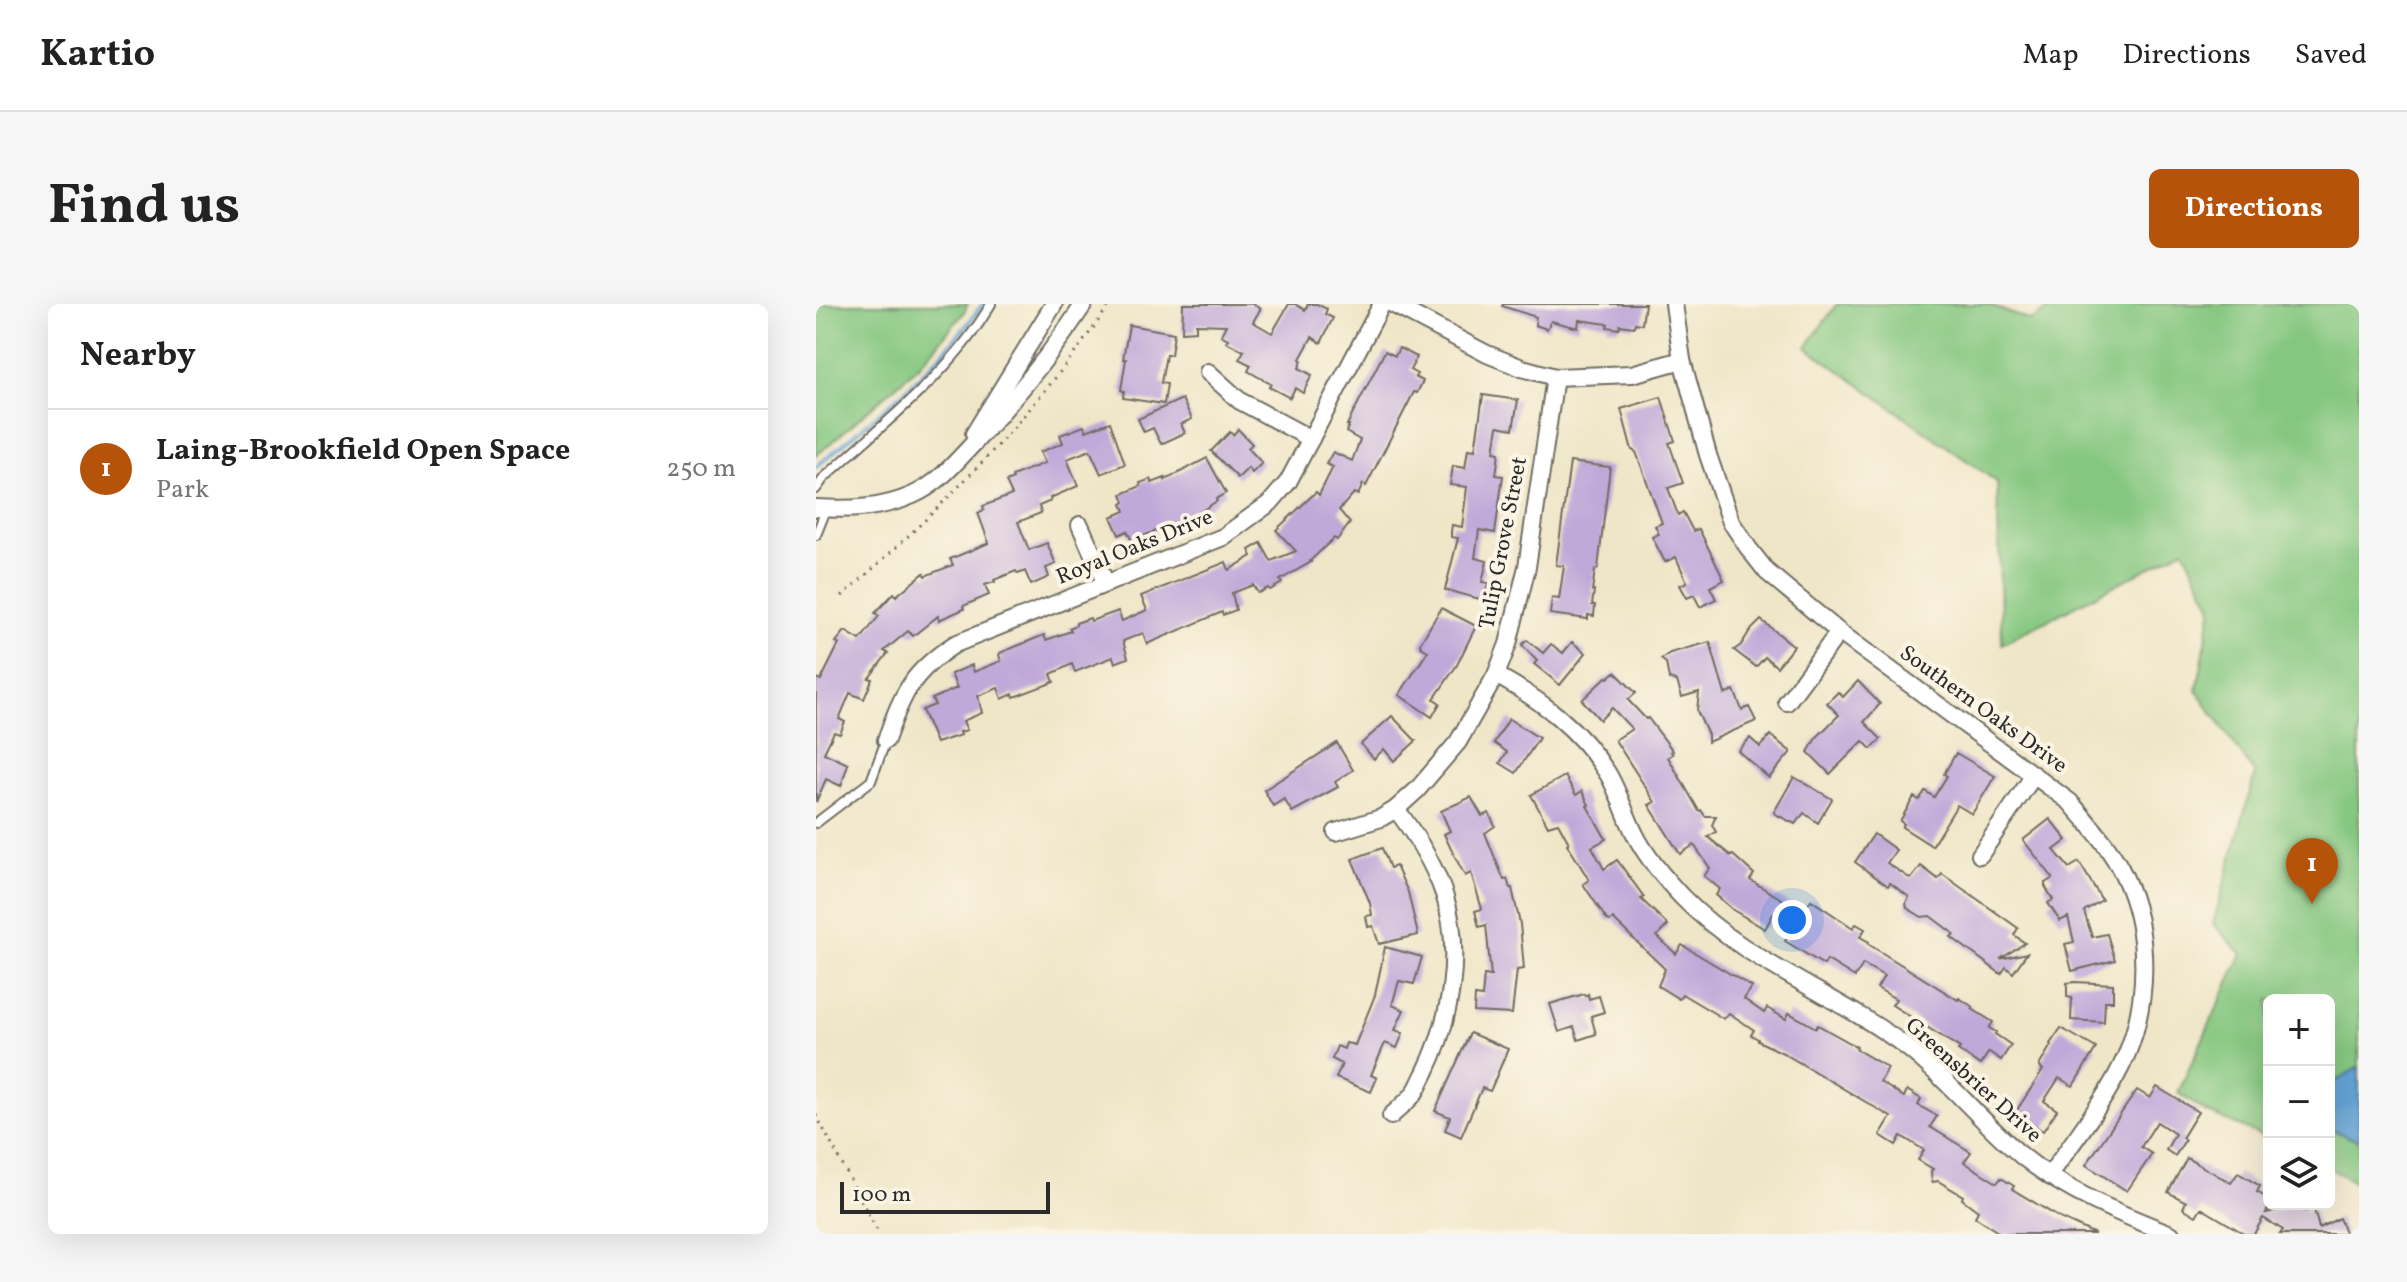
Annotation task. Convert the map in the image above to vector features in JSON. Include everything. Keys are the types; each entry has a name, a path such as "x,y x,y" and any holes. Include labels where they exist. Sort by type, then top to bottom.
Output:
{"street":[{"path":"959,460 1054,304"},
{"path":"821,508 874,507 915,495 945,475 1012,403 1084,304"},
{"name":"Royal Oaks Drive","path":"886,740 899,702 913,679 932,659 955,644 1223,537 1270,503 1288,482 1382,304"},
{"path":"1392,304 1487,354 1555,377 1632,374 1682,360"},
{"name":"Southern Oaks Drive","path":"1674,304 1682,360 1708,455 1731,522 1767,572 1839,632 2070,802 2099,834 2124,876 2139,916 2143,969 2139,1013 2126,1057 2049,1176"},
{"path":"1208,372 1240,401 1311,439"},
{"name":"Tulip Grove Street","path":"1336,832 1381,818 1396,809 1436,770 1458,742 1496,675 1512,630 1527,567 1555,377"},
{"path":"1080,525 1106,584"},
{"path":"1787,702 1839,632"},
{"name":"Greensbrier Drive","path":"1496,675 1532,695 1589,746 1610,777 1638,841 1657,868 1705,919 1728,938 1908,1048 2003,1140 2049,1176 2079,1195 2171,1234"},
{"path":"1980,855 2034,775"},
{"path":"1391,1116 1414,1094 1435,1052 1448,1009 1453,965 1452,928 1444,895 1417,837 1396,809"}],"lane":[{"path":"816,489 824,478 931,381 971,334 991,304"},
{"path":"816,535 821,508"},
{"path":"816,823 871,781 886,740"}],"path":[{"path":"816,1115 879,1234"}],"green space":[{"path":"816,304 968,304 921,364 816,456"},
{"path":"1837,304 1988,304 2030,321 2057,304 2359,304 2359,1185 2335,1171 2335,994 2263,994 2263,1136 2206,1112 2178,1093 2242,954 2213,924 2255,774 2197,691 2212,607 2184,549 2002,644 1997,482 1806,347"}],"water":[{"path":"2359,1066 2359,1140 2335,1131 2335,1082"}],"building":[{"path":"1183,304 1253,304 1261,308 1253,322 1272,333 1289,304 1305,310 1308,304 1317,304 1327,309 1325,314 1333,318 1321,343 1312,337 1300,359 1299,368 1312,375 1303,393 1295,388 1290,398 1248,371 1251,365 1239,359 1244,351 1226,342 1228,339 1221,335 1226,325 1196,324 1196,331 1182,332"},
{"path":"1503,304 1645,304 1642,324 1635,323 1634,327 1620,325 1619,329 1607,327 1608,324 1579,320 1578,328 1551,321 1547,329 1535,325 1536,317"},
{"path":"1129,325 1174,333 1171,355 1166,355 1161,383 1167,384 1164,404 1123,398 1124,391 1121,390 1126,359 1123,359"},
{"path":"1399,348 1417,357 1410,370 1423,381 1417,393 1414,392 1366,486 1363,484 1358,495 1354,493 1339,510 1350,523 1337,540 1334,538 1311,562 1280,580 1282,583 1270,590 1268,588 1258,593 1253,585 1232,593 1236,610 1223,615 1222,612 1147,644 1143,633 1123,641 1128,658 1115,663 1113,657 1075,672 1072,664 1051,674 1054,682 1014,697 1013,694 1002,699 998,688 978,696 982,713 963,721 967,730 936,743 922,710 935,705 932,699 957,688 951,674 972,665 974,672 1001,661 1000,653 1044,635 1046,640 1071,631 1069,628 1076,623 1090,618 1091,621 1118,611 1122,621 1147,610 1141,596 1226,562 1229,570 1252,556 1249,550 1261,543 1271,561 1296,551 1276,530 1316,492 1319,495 1333,467 1326,464 1333,452 1352,461 1360,440 1346,432 1347,425 1385,351 1395,356"},
{"path":"1483,395 1518,400 1513,429 1498,426 1494,452 1499,453 1496,475 1503,476 1495,533 1479,530 1475,558 1487,561 1482,582 1488,583 1484,600 1445,590 1458,538 1451,537 1452,525 1462,527 1467,487 1450,485 1453,466 1465,468 1468,449 1475,450"},
{"path":"1661,397 1675,441 1669,443 1683,483 1668,488 1678,515 1683,512 1693,531 1699,529 1724,580 1710,587 1716,599 1700,607 1694,595 1687,598 1680,585 1687,582 1676,557 1665,562 1652,537 1659,534 1655,526 1662,523 1636,452 1632,450 1621,409"},
{"path":"1182,399 1192,419 1181,424 1185,433 1161,444 1153,428 1144,432 1138,419"},
{"path":"1110,422 1125,464 1101,474 1090,450 1067,459 1078,486 1039,506 1041,513 1018,522 1029,550 1047,543 1056,564 1046,568 1049,577 1031,585 1025,571 1018,574 1016,571 994,580 985,585 989,595 939,620 938,616 913,636 908,631 884,651 888,653 869,678 872,679 864,699 850,693 839,719 845,722 840,734 834,732 824,753 848,764 841,786 826,779 816,802 816,678 821,680 839,644 836,642 845,631 860,640 879,616 875,613 894,593 896,596 924,573 925,576 953,565 950,559 989,543 978,513 984,510 983,506 1012,495 1006,482 1013,479 1012,476 1045,463 1040,452 1063,443 1060,435 1084,426 1086,431"},
{"path":"1238,429 1252,444 1248,448 1262,463 1252,473 1248,468 1238,478 1211,451 1230,432 1233,435"},
{"path":"1207,458 1226,493 1217,501 1198,513 1132,541 1127,531 1119,535 1111,517 1125,511 1122,494 1151,479 1152,483 1165,480"},
{"path":"1570,462 1610,467 1598,568 1592,591 1594,616 1588,615 1588,619 1550,614 1552,598 1559,599 1564,566 1556,565"},
{"path":"1441,608 1476,626 1457,665 1434,699 1440,703 1432,717 1399,695 1428,651 1420,644"},
{"path":"1761,620 1794,646 1777,667 1765,657 1756,667 1734,650"},
{"path":"1527,640 1543,653 1551,644 1563,653 1572,642 1586,653 1560,685 1534,664 1537,661 1522,645"},
{"path":"1710,642 1725,694 1734,690 1742,710 1749,707 1756,721 1708,742 1697,711 1699,692 1682,697 1677,681 1669,679 1666,663 1661,659 1670,653"},
{"path":"1615,672 1636,693 1628,700 1648,718 1673,751 1668,757 1699,811 1705,816 1716,816 1712,825 1716,832 1708,837 1754,874 1750,880 1803,912 1811,900 1853,928 1856,924 1865,929 1860,937 1868,944 1993,1022 1989,1028 2011,1045 2001,1060 1989,1052 1980,1065 1958,1050 1960,1048 1892,1005 1896,999 1877,988 1884,976 1863,964 1855,977 1827,960 1824,965 1785,941 1794,927 1773,914 1765,929 1733,910 1716,895 1720,889 1704,876 1710,868 1694,845 1680,854 1649,805 1655,802 1615,740 1632,729 1612,708 1600,720 1582,700"},
{"path":"1858,681 1880,704 1864,722 1881,739 1871,749 1863,741 1830,774 1808,752 1816,738 1839,715 1827,703 1838,692 1843,697"},
{"path":"1392,716 1416,741 1394,761 1384,749 1374,759 1361,744"},
{"path":"1509,719 1539,738 1516,773 1500,763 1507,752 1494,743"},
{"path":"1770,735 1791,752 1769,778 1738,751 1750,738 1760,747"},
{"path":"1337,743 1353,770 1335,782 1338,787 1292,812 1284,799 1273,806 1264,790"},
{"path":"1956,753 1995,776 1972,814 1957,805 1932,846 1902,827 1904,824 1900,821 1914,797 1919,800 1925,791 1934,797"},
{"path":"1565,776 1576,795 1582,791 1606,839 1592,847 1604,869 1617,860 1644,897 1641,899 1668,925 1657,936 1676,954 1682,945 1752,987 1744,999 1764,1013 1767,1008 1786,1019 1789,1013 1857,1047 1888,1068 1880,1082 1904,1097 1907,1090 1921,1099 1918,1105 1937,1116 1930,1127 1971,1152 1964,1162 1997,1183 2001,1178 2014,1186 2012,1189 2060,1218 2095,1234 2001,1234 1975,1217 1978,1211 1962,1199 1963,1196 1938,1181 1932,1182 1933,1169 1918,1160 1924,1150 1901,1136 1896,1145 1880,1135 1891,1117 1758,1041 1751,1035 1754,1030 1729,1013 1724,1019 1682,994 1679,999 1658,986 1665,969 1613,919 1607,920 1583,884 1589,880 1558,823 1548,826 1531,795"},
{"path":"1794,777 1832,799 1818,823 1804,813 1795,824 1775,814"},
{"path":"1471,797 1482,816 1489,813 1495,826 1485,833 1504,880 1507,879 1512,888 1520,924 1524,969 1517,970 1512,1014 1474,1012 1475,996 1482,997 1484,975 1491,976 1486,925 1479,927 1475,911 1482,909 1471,873 1465,876 1451,849 1444,834 1450,831 1441,811"},
{"path":"2050,819 2067,840 2054,850 2069,868 2079,862 2102,900 2084,911 2092,937 2107,934 2115,960 2072,971 2065,944 2074,942 2068,917 2060,921 2048,903 2053,900 2045,883 2053,878 2023,840"},
{"path":"1874,834 1896,850 1887,863 1911,879 1921,866 1938,879 1942,874 2018,928 2014,935 2025,943 2000,959 2027,953 2013,973 2006,967 2001,974 1951,937 1954,934 1930,916 1922,917 1907,908 1909,897 1855,862"},
{"path":"1382,848 1390,868 1396,866 1408,892 1418,935 1379,944 1373,926 1368,927 1366,916 1372,915 1370,903 1352,859"},
{"path":"1385,947 1422,957 1414,984 1399,981 1392,1005 1404,1010 1395,1030 1403,1033 1397,1048 1385,1043 1371,1075 1377,1078 1371,1092 1336,1078 1342,1064 1332,1059 1337,1046 1344,1049 1346,1043 1355,1045 1375,995"},
{"path":"2067,983 2113,984 2113,1001 2105,1001 2104,1022 2071,1020 2072,998 2067,997"},
{"path":"1588,994 1589,999 1599,996 1604,1012 1591,1016 1596,1034 1578,1040 1574,1027 1559,1032 1550,1004"},
{"path":"2061,1028 2096,1048 2073,1086 2059,1078 2044,1101 2057,1110 2043,1131 2015,1113 2043,1070 2039,1066"},
{"path":"1470,1033 1508,1049 1490,1091 1482,1088 1461,1137 1445,1130 1450,1117 1435,1111"},
{"path":"2157,1087 2198,1112 2175,1156 2166,1150 2175,1134 2157,1122 2141,1147 2152,1154 2127,1191 2086,1165 2137,1090 2150,1098"},
{"path":"2187,1158 2231,1183 2238,1173 2260,1186 2257,1192 2263,1196 2263,1210 2268,1210 2266,1213 2314,1210 2319,1228 2339,1218 2346,1234 2280,1234 2283,1230 2263,1218 2254,1234 2245,1234 2201,1208 2196,1216 2183,1208 2186,1202 2168,1192"}],"waterway":[{"path":"816,467 926,371 983,304"}],"place":[{"name":"Laing-Brookfield Open Space","path":"2312,904"}]}
